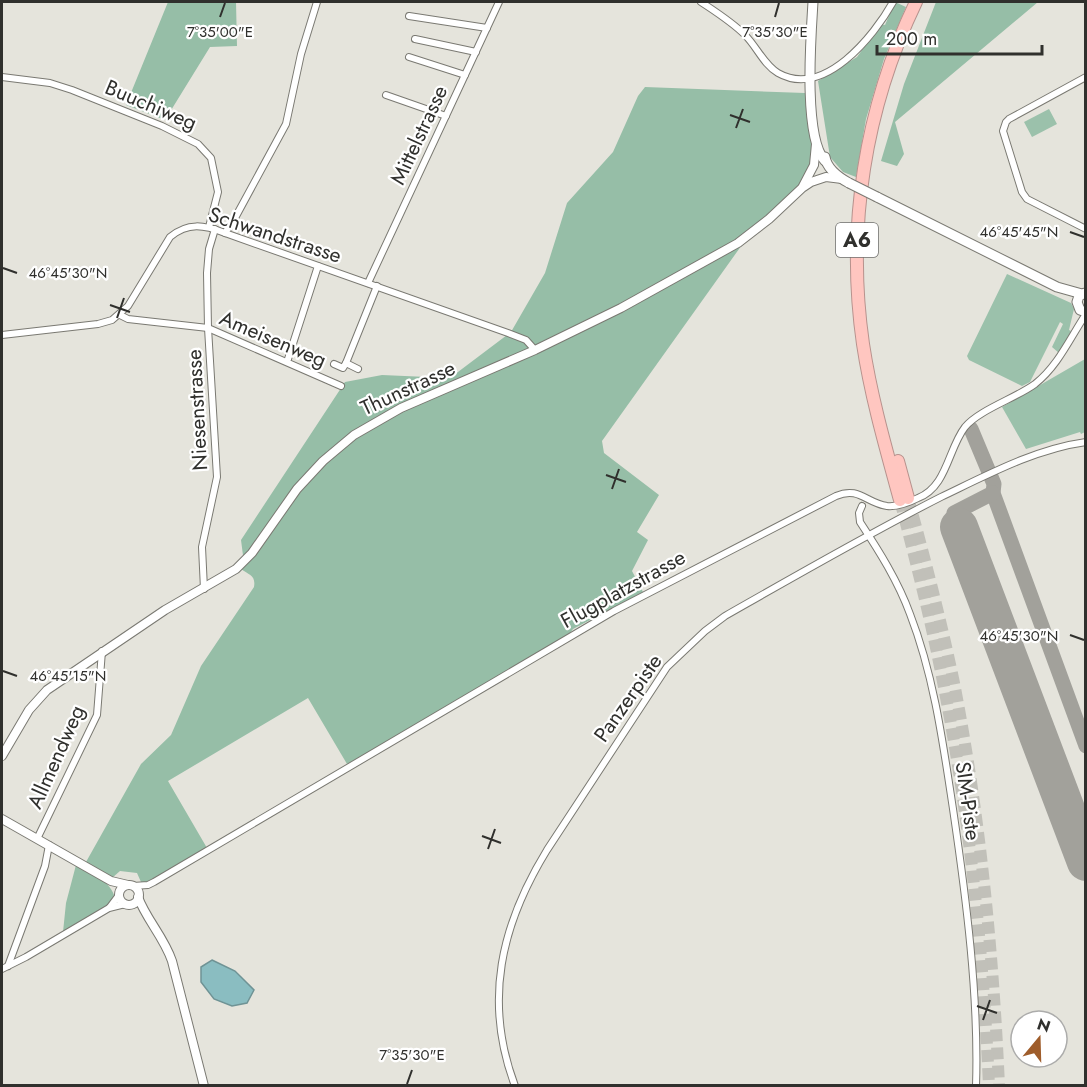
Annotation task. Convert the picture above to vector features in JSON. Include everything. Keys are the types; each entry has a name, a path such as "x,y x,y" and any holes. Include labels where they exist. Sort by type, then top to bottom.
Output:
{"highway":[{"name":"A6","path":"910,498 879,424 866,365 858,302 857,246 863,171 874,119 893,57 916,2"},
{"name":"A6","path":"910,498 887,422 871,343 866,286 865,232 871,172 883,114 901,59 926,2"}],"main road":[{"path":"813,2 810,90 816,144 819,154 826,163 845,181 1083,301"},
{"path":"811,79 815,90 826,163"}],"street":[{"path":"225,233 236,218 286,124 301,54 317,2"},
{"name":"Mittelstrasse","path":"368,283 499,2"},
{"path":"701,2 744,34 777,73 791,78 811,79 835,67 861,46 893,2"},
{"path":"409,16 487,28"},
{"path":"415,39 476,52"},
{"path":"409,57 465,75"},
{"name":"Buuchiweg","path":"2,77 60,86 145,119 198,144 211,158 218,192 212,228"},
{"path":"1086,77 1009,119 1005,122 1003,131 1022,192 1027,199 1086,229"},
{"path":"386,95 446,116"},
{"name":"Thunstrasse","path":"802,188 811,173 816,144"},
{"path":"811,173 826,163"},
{"name":"Thunstrasse","path":"811,182 826,163"},
{"name":"Thunstrasse","path":"2,756 39,697 55,683 165,609 228,575 245,561 297,489 323,461 354,435 401,408 535,350 621,308 721,253 770,219 811,182 826,177 845,181"},
{"name":"Schwandstrasse","path":"120,315 132,301 170,237 187,227 198,225 522,338 535,350"},
{"name":"Niesenstrasse","path":"204,588 201,557 217,487 218,470 208,328 207,267 212,228"},
{"path":"288,359 318,266"},
{"path":"334,364 343,368 346,363 377,286"},
{"path":"910,498 930,491 937,483 966,427 975,419 1037,382 1060,357 1076,327 1083,301"},
{"path":"2,335 98,324 120,315"},
{"name":"Ameisenweg","path":"120,315 128,319 208,328 341,386"},
{"path":"346,363 358,369"},
{"name":"Panzerpiste","path":"515,1086 504,1050 499,985 502,958 517,904 552,841 655,682 678,655 725,616 869,535 1004,468 1047,452 1086,442"},
{"name":"Flugplatzstrasse","path":"138,896 148,885 614,611 836,496 855,493 890,506 910,498"},
{"path":"910,498 925,506"},
{"name":"SIM-Piste","path":"862,506 859,518 894,578 910,612 926,662 937,714 961,871 972,986 976,1086"},
{"name":"Allmendweg","path":"37,839 98,712 102,651"},
{"path":"2,819 111,881 130,886 138,896 172,961 204,1086"},
{"path":"5,967 42,876 49,845"},
{"path":"111,881 128,904 144,911"},
{"name":"Flugplatzstrasse","path":"130,886 148,885"},
{"path":"109,908 122,888 130,886"},
{"path":"5,967 109,908 128,904 138,896"}],"green space":[{"path":"168,2 236,2 237,46 210,47 165,120 126,105"},
{"path":"895,2 906,7 884,59 866,119 856,177 843,172 830,157 818,81 857,57 881,24 885,25"},
{"path":"936,2 1038,2 895,122 904,154 897,166 881,161 904,84"},
{"path":"645,87 805,93 814,153 812,164 797,188 774,211 742,234 744,242 602,441 604,453 659,495 637,532 648,540 632,571 643,592 573,629 561,646 347,764 308,698 168,781 207,848 145,883 141,882 137,873 120,871 112,878 86,862 141,764 171,735 201,666 254,587 253,578 241,569 244,563 241,540 345,382 382,375 450,378 511,332 545,273 567,203 613,152 638,96"},
{"path":"1049,109 1057,124 1032,137 1024,122"},
{"path":"1007,274 1071,303 1074,309 1069,330 1071,331 1059,353 1052,347 1063,324 1060,322 1030,382 1022,386 969,360 967,356"},
{"path":"1085,359 1085,432 1026,449 1002,407"},
{"path":"76,865 103,881 114,895 108,905 63,932 66,903"}],"water":[{"path":"212,960 235,971 254,990 247,1003 232,1006 214,999 201,982 201,967"}],"taxiway":[{"path":"971,429 994,484 993,493 1086,746"},
{"path":"959,527 954,513 993,493"}],"runway":[{"path":"959,527 1086,862"}],"tunnel":[{"path":"908,498 949,660 971,783 989,934 999,1086"},
{"path":"900,500 934,640 961,786 979,935 989,1086"}]}
